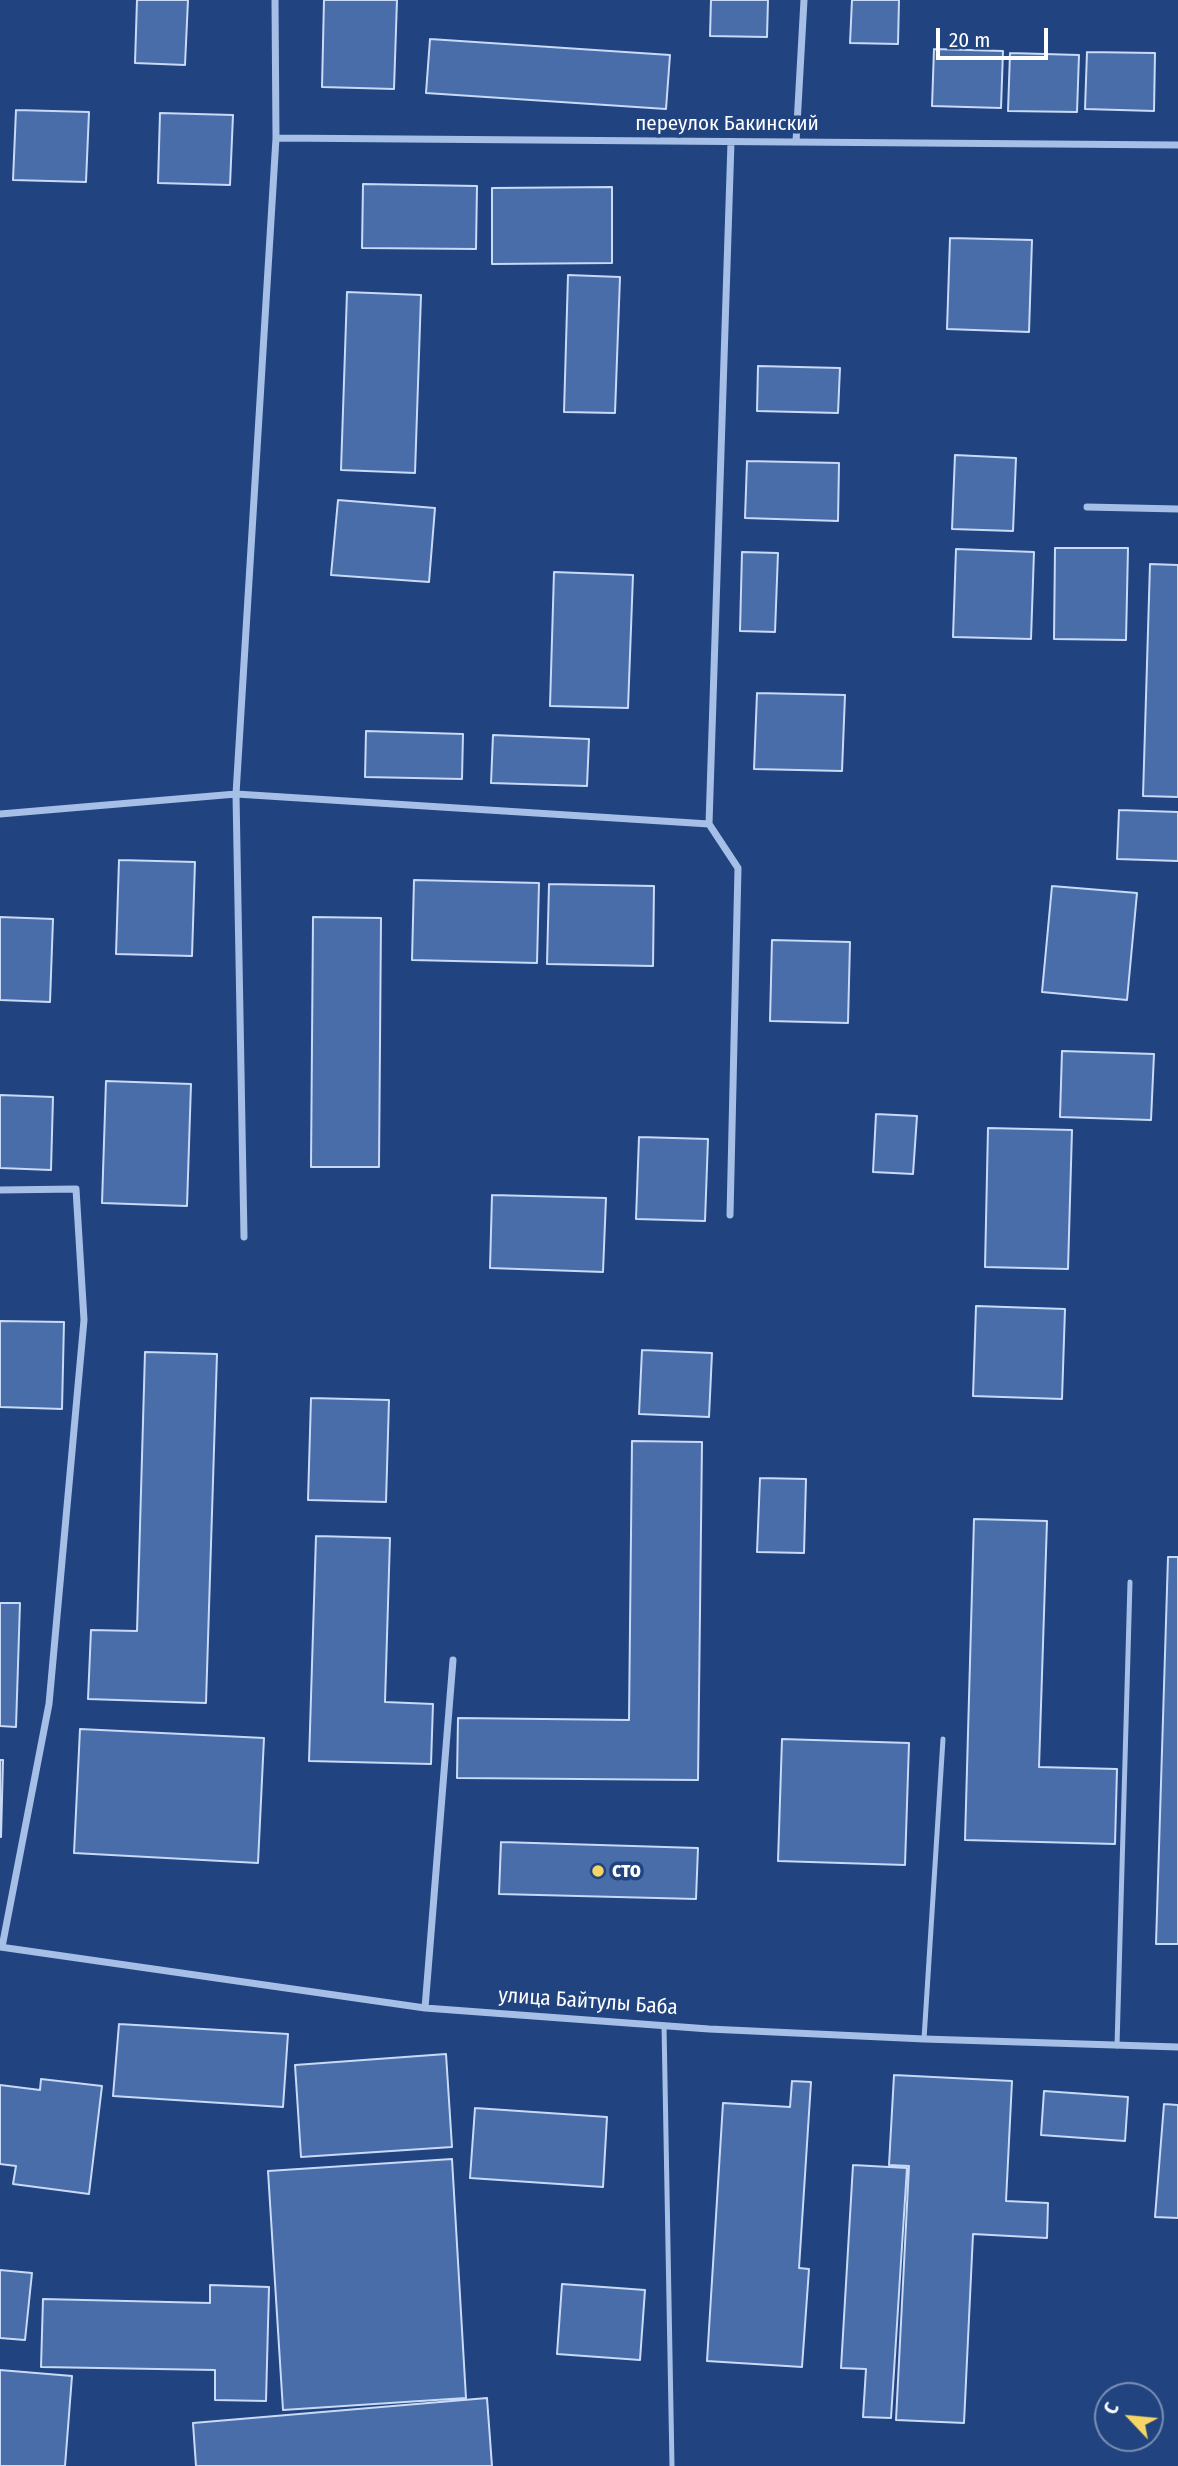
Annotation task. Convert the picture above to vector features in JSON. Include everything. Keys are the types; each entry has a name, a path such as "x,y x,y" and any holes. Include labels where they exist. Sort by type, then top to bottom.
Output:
{"street":[{"path":"244,1237 236,794 276,138 275,0"},
{"path":"796,142 804,0"},
{"name":"переулок Бакинский","path":"276,138 1178,145"},
{"path":"730,1215 738,868 709,824 731,142"},
{"path":"1087,507 1178,509"},
{"path":"0,814 236,794 709,824"},
{"path":"0,1190 76,1189 84,1320 49,1704 1,1947"},
{"path":"425,2008 453,1660"},
{"name":"улица Байтулы Баба","path":"1,1947 425,2008 664,2025 924,2039 1178,2047"}],"lane":[{"path":"1117,2046 1130,1582"},
{"path":"924,2039 943,1739"},
{"path":"664,2025 672,2466"}],"building":[{"path":"137,0 188,0 185,65 135,63"},
{"path":"324,0 397,0 394,89 322,87"},
{"path":"711,0 768,0 767,37 710,36"},
{"path":"852,0 899,0 898,44 850,43"},
{"path":"430,39 670,55 666,109 426,93"},
{"path":"934,49 1003,51 1001,108 932,106"},
{"path":"1087,52 1155,53 1154,111 1085,109"},
{"path":"1010,53 1079,55 1077,112 1008,111"},
{"path":"16,110 89,112 86,182 13,180"},
{"path":"160,113 233,115 230,185 158,183"},
{"path":"363,184 477,186 476,249 362,248"},
{"path":"612,187 612,263 492,264 492,188"},
{"path":"950,238 1032,240 1029,332 947,329"},
{"path":"568,275 620,277 615,413 564,412"},
{"path":"347,292 421,295 415,473 341,470"},
{"path":"758,366 840,368 838,413 757,411"},
{"path":"955,455 1016,458 1013,531 952,529"},
{"path":"747,461 839,463 838,521 745,518"},
{"path":"338,500 435,508 429,582 331,575"},
{"path":"1055,548 1128,548 1126,640 1054,639"},
{"path":"956,549 1034,552 1031,639 953,637"},
{"path":"742,552 778,553 775,632 740,631"},
{"path":"1150,564 1178,565 1178,797 1143,796"},
{"path":"554,572 633,575 628,708 550,706"},
{"path":"757,693 845,695 842,771 754,769"},
{"path":"366,731 463,734 462,779 365,777"},
{"path":"493,735 589,739 587,786 491,783"},
{"path":"1119,810 1178,812 1178,861 1117,859"},
{"path":"119,860 195,862 192,956 116,954"},
{"path":"414,880 539,883 537,963 412,960"},
{"path":"549,884 654,886 653,966 547,964"},
{"path":"1052,886 1137,893 1127,1000 1042,992"},
{"path":"0,917 53,919 50,1002 0,1000"},
{"path":"313,917 381,918 379,1167 311,1167"},
{"path":"772,940 850,942 848,1023 770,1021"},
{"path":"1062,1051 1154,1054 1151,1120 1060,1117"},
{"path":"106,1081 191,1084 187,1206 102,1203"},
{"path":"0,1095 53,1097 51,1170 0,1168"},
{"path":"876,1114 917,1116 913,1174 873,1172"},
{"path":"988,1128 1072,1130 1068,1269 985,1267"},
{"path":"639,1137 708,1139 705,1221 636,1219"},
{"path":"492,1195 606,1198 603,1272 490,1268"},
{"path":"976,1306 1065,1309 1062,1399 973,1396"},
{"path":"0,1321 64,1322 62,1409 0,1407"},
{"path":"642,1350 712,1353 709,1417 639,1414"},
{"path":"145,1352 217,1354 206,1703 88,1699 91,1630 137,1631"},
{"path":"311,1398 389,1400 386,1502 308,1500"},
{"path":"632,1441 702,1442 698,1780 457,1778 458,1718 629,1720"},
{"path":"760,1478 806,1479 804,1553 757,1552"},
{"path":"974,1519 1047,1521 1039,1767 1117,1769 1115,1844 965,1840"},
{"path":"316,1536 390,1538 385,1702 433,1704 431,1764 309,1761"},
{"path":"1168,1557 1178,1557 1178,1944 1156,1944"},
{"path":"0,1603 20,1603 16,1727 0,1726"},
{"path":"80,1729 264,1738 258,1863 74,1853"},
{"path":"782,1739 909,1743 905,1865 778,1861"},
{"path":"0,1760 3,1760 1,1837 0,1837"},
{"name":"сто","path":"501,1842 698,1848 696,1899 499,1894"},
{"path":"119,2024 288,2034 283,2107 113,2096"},
{"path":"446,2054 452,2147 301,2157 295,2065"},
{"path":"894,2075 1012,2081 1006,2201 1048,2203 1047,2238 973,2234 964,2423 896,2420 909,2166 889,2165"},
{"path":"41,2079 102,2086 89,2194 13,2184 16,2166 0,2164 0,2085 40,2090"},
{"path":"792,2081 811,2082 799,2268 809,2269 802,2367 707,2361 723,2103 790,2107"},
{"path":"1044,2091 1128,2097 1125,2141 1041,2135"},
{"path":"1164,2104 1178,2105 1178,2218 1155,2217"},
{"path":"475,2108 607,2117 603,2187 470,2178"},
{"path":"452,2159 466,2398 283,2410 268,2171"},
{"path":"853,2165 907,2168 891,2418 863,2417 866,2369 841,2368"},
{"path":"0,2270 32,2273 25,2340 0,2338"},
{"path":"562,2284 645,2290 640,2360 557,2354"},
{"path":"210,2285 269,2287 266,2401 215,2400 215,2370 41,2367 43,2299 210,2303"},
{"path":"0,2370 72,2376 65,2466 0,2466"},
{"path":"487,2398 492,2466 196,2466 193,2423"}],"place":[{"name":"сто","path":"598,1871"}]}
